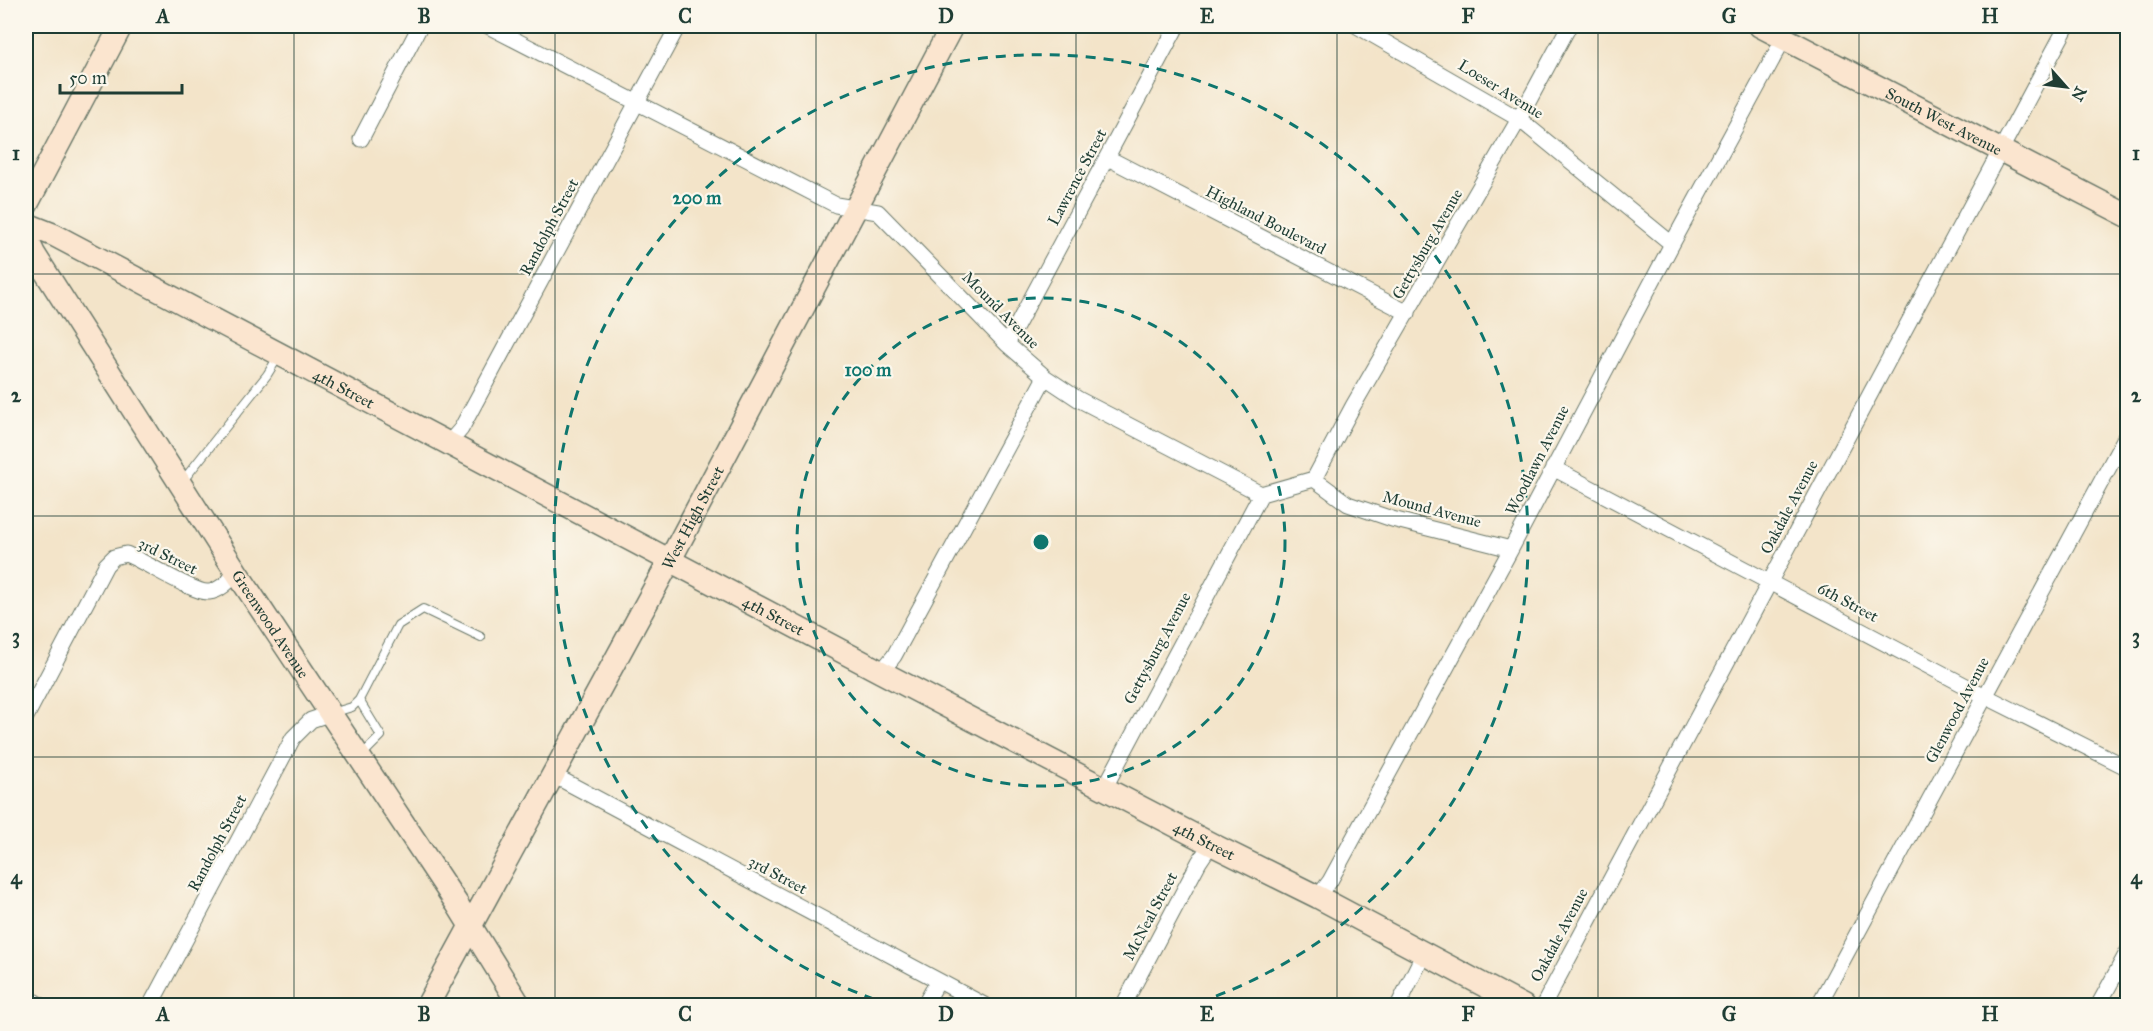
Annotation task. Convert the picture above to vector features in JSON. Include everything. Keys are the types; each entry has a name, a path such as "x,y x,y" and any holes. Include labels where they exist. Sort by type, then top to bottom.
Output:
{"street":[{"path":"26,206 121,26"},
{"path":"361,139 420,26"},
{"name":"Mound Avenue","path":"488,26 638,101 836,205 878,212 1007,344 1045,377 1078,399 1261,494"},
{"name":"Randolph Street","path":"448,444 461,429 678,26"},
{"name":"West High Street","path":"427,1005 670,560 952,26"},
{"name":"Lawrence Street","path":"1007,344 1177,26"},
{"name":"Loeser Avenue","path":"1357,26 1519,119 1671,244"},
{"name":"Gettysburg Avenue","path":"1314,479 1353,406 1519,119 1569,26"},
{"name":"South West Avenue","path":"1760,26 2127,216"},
{"name":"Oakdale Avenue","path":"1543,1005 2067,26"},
{"name":"Woodlawn Avenue","path":"1318,897 1330,881 1511,549 1671,244 1784,38"},
{"name":"Highland Boulevard","path":"1108,158 1408,313"},
{"name":"4th Street","path":"26,224 54,235 279,356 1104,789 1318,897 1523,1005"},
{"name":"Greenwood Avenue","path":"26,237 34,254 237,573 361,757 520,1005"},
{"path":"881,672 894,656 1045,377"},
{"name":"Glenwood Avenue","path":"1818,1005 2127,432"},
{"name":"6th Street","path":"1552,468 1985,696 2127,768"},
{"path":"1261,494 1314,479"},
{"name":"Mound Avenue","path":"1314,479 1348,504 1392,519 1511,549"},
{"name":"Gettysburg Avenue","path":"1104,789 1261,494"},
{"name":"3rd Street","path":"26,717 106,566 114,557 126,554 196,590 210,592 224,586 237,573"},
{"name":"Randolph Street","path":"150,1005 293,738 311,720 332,713"},
{"name":"3rd Street","path":"553,775 986,1005"},
{"name":"McNeal Street","path":"1124,1005 1199,862 1211,844"},
{"path":"2098,1005 2127,951"},
{"path":"1398,1005 1424,953"},
{"path":"924,1005 938,981"},
{"path":"26,997 42,1005"}],"lane":[{"path":"181,484 267,375 279,356"},
{"path":"332,713 352,706 359,700 398,625 407,617 423,609 481,637"},
{"path":"359,700 381,736 361,757"}]}
